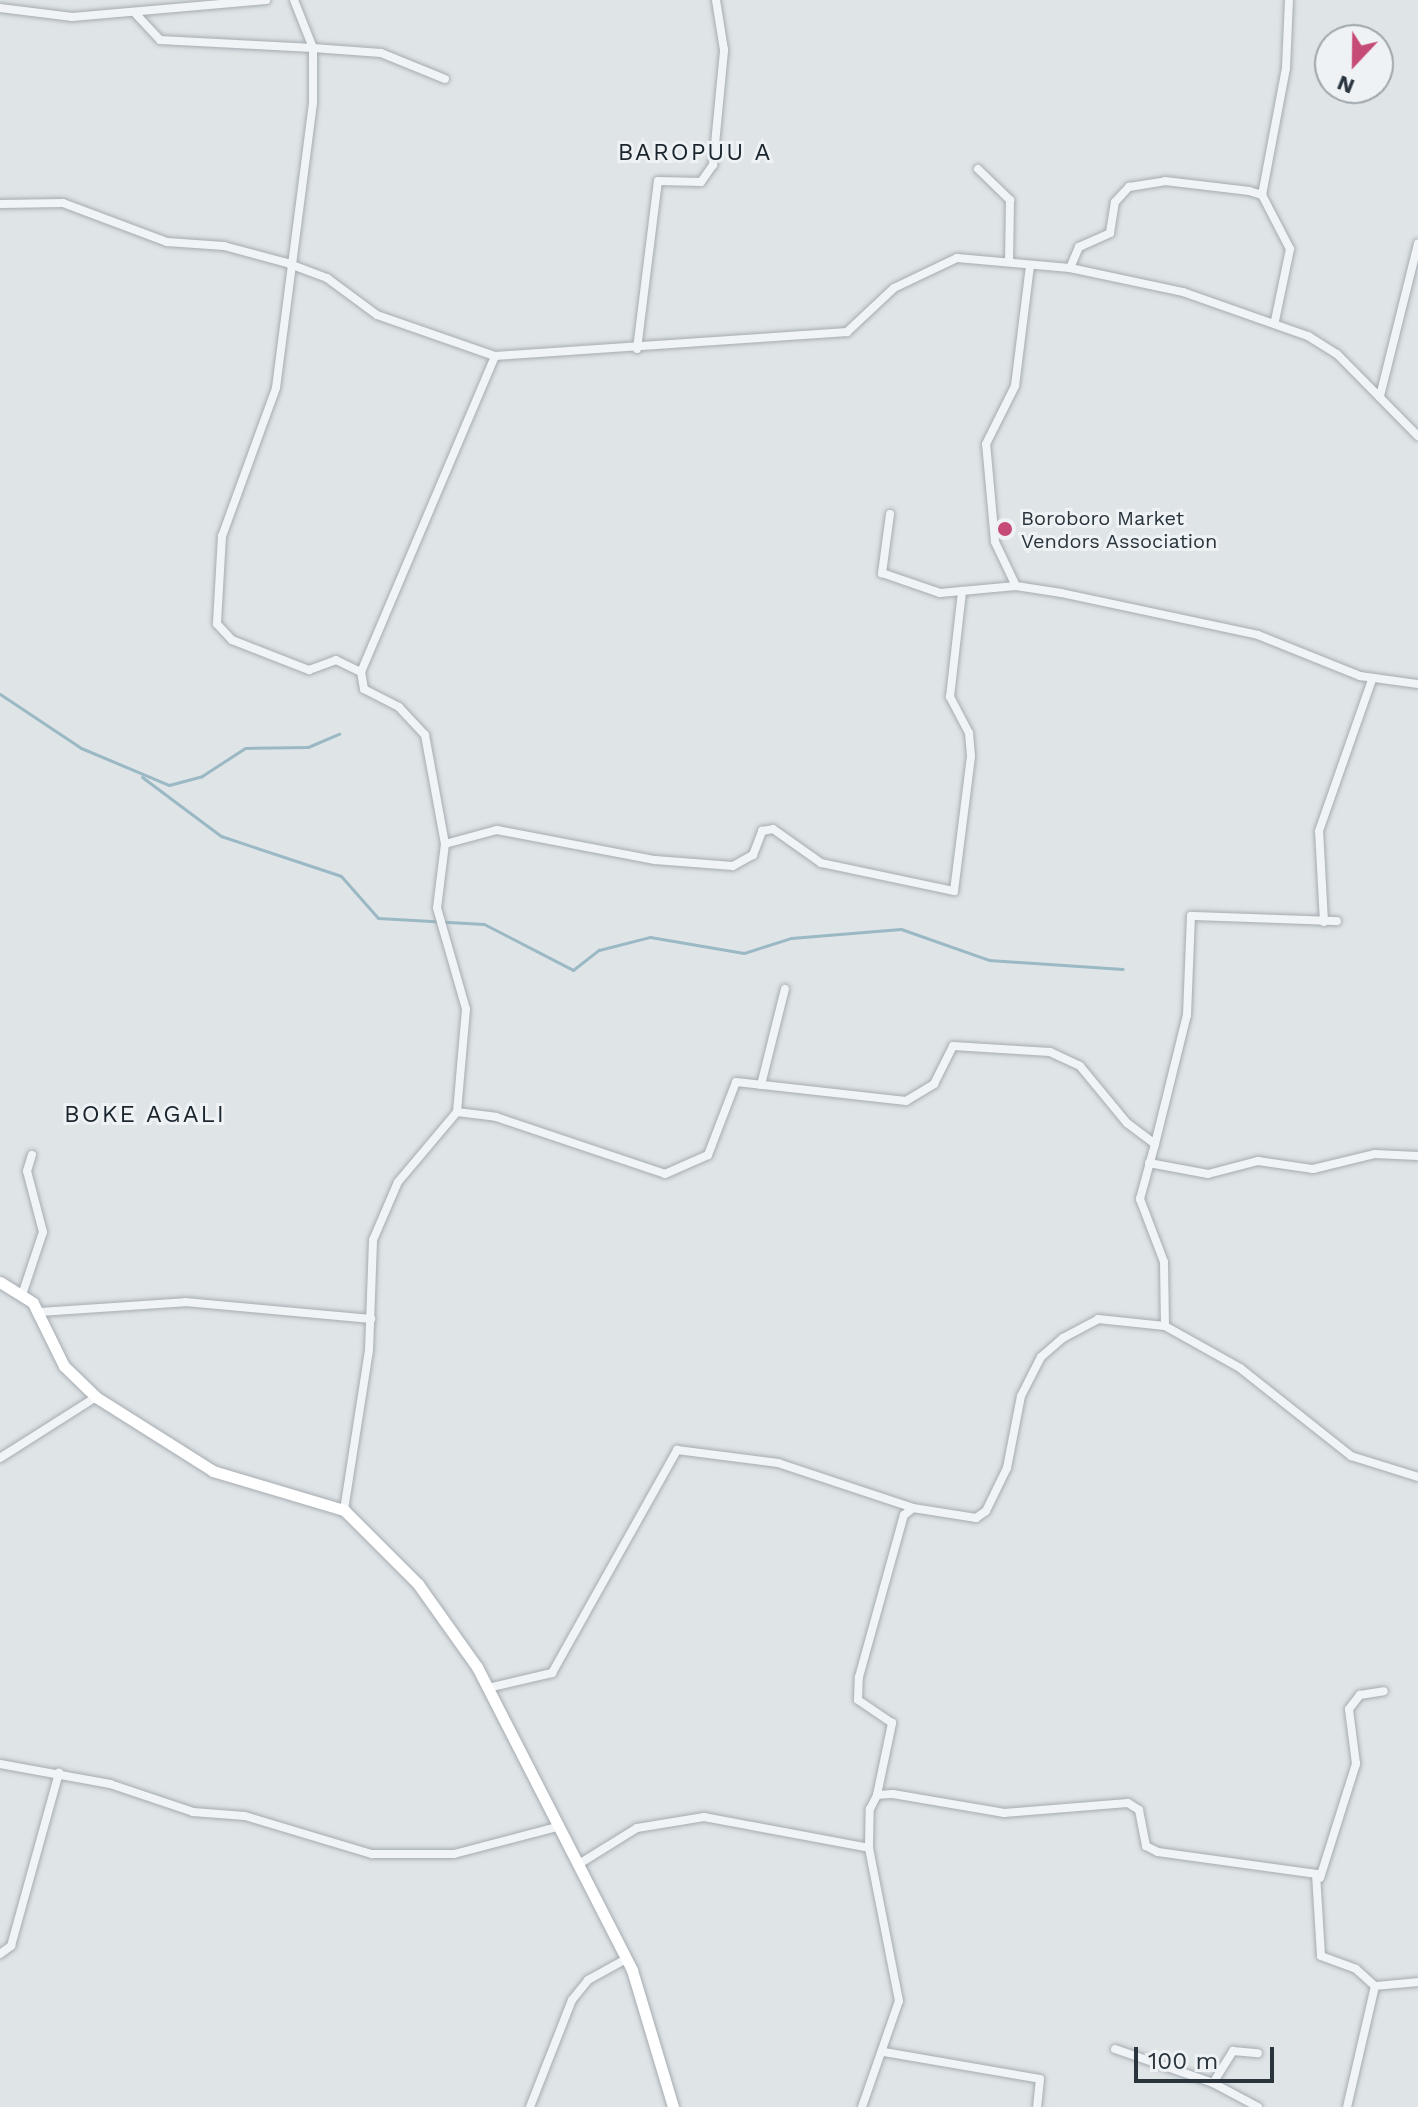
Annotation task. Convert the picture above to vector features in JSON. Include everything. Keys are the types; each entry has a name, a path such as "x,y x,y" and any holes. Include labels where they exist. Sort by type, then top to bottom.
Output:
{"street":[{"path":"0,8 72,17 266,0"},
{"path":"294,0 313,48 299,225 287,263 276,388 222,536 217,624 232,640 309,670 336,660 361,672"},
{"path":"637,349 658,181 701,182 713,165 724,50 716,0"},
{"path":"1275,321 1290,249 1262,195 1286,68 1289,0"},
{"path":"134,12 160,40 381,53 445,79"},
{"path":"978,169 1010,200 1009,261"},
{"path":"1070,268 1079,247 1110,233 1115,202 1129,187 1172,181 1262,195"},
{"path":"0,204 63,203 167,242 224,246 287,263 327,278 377,315 495,356 637,349 847,332 923,271 957,258 1070,268 1275,321 1337,354 1418,436"},
{"path":"1380,396 1418,244"},
{"path":"1016,586 995,542 986,444 1015,386 1030,265"},
{"path":"344,1510 371,1319 370,1259 387,1199 457,1112 466,1009 437,908 445,844 425,735 399,707 364,689 361,672 495,356"},
{"path":"890,514 882,573 940,593 1016,586 1258,635 1372,680 1418,684"},
{"path":"445,844 497,830 655,860 733,866 745,863 762,831 773,829 821,863 954,891 971,756 969,733 950,697 962,591"},
{"path":"1324,922 1319,831 1372,680"},
{"path":"1165,1326 1164,1262 1140,1212 1149,1163 1187,1015 1191,916 1337,921"},
{"path":"761,1085 785,989"},
{"path":"457,1112 496,1117 665,1174 708,1155 736,1082 906,1101 934,1084 953,1046 1031,1049 1080,1066 1127,1123 1155,1144"},
{"path":"1149,1163 1208,1174 1258,1161 1313,1169 1375,1154 1418,1156"},
{"path":"23,1292 43,1232 27,1171 32,1155"},
{"path":"0,1282 23,1292 40,1312 64,1366 96,1397 213,1471 344,1510 418,1584 488,1688 626,1959 673,2107"},
{"path":"40,1312 185,1302 371,1319"},
{"path":"488,1688 552,1673 677,1450 778,1463 913,1508 961,1518 986,1511 1010,1459 1021,1396 1041,1357 1063,1338 1098,1319 1165,1326 1240,1368 1351,1456 1418,1477"},
{"path":"0,1458 96,1397"},
{"path":"862,2107 884,2052 899,1993 869,1848 877,1795 878,1761 892,1723 858,1700 862,1650 895,1538 913,1508"},
{"path":"1384,1691 1360,1695 1349,1709 1356,1764 1320,1878 1321,1956 1356,1969 1375,1986 1418,1982"},
{"path":"0,1764 59,1773 372,1854 454,1854 557,1827"},
{"path":"0,1954 16,1930 59,1773"},
{"path":"877,1795 1004,1813 1128,1803 1139,1810 1146,1846 1158,1852 1305,1867 1320,1878"},
{"path":"579,1864 637,1828 704,1817 869,1848"},
{"path":"530,2107 572,2000 588,1980 626,1959"},
{"path":"1347,2107 1375,1986"},
{"path":"1115,2049 1213,2083 1239,2103 1258,2107"},
{"path":"1213,2083 1233,2051 1258,2053"},
{"path":"884,2052 1040,2079 1037,2107"}],"waterway":[{"path":"0,694 81,748 169,785 202,776 245,748 308,747 339,734"},
{"path":"142,777 221,836 341,876 378,918 484,924 573,970 599,950 650,937 744,953 791,938 901,929 989,960 1123,969"}],"place":[{"name":"Boroboro Market Vendors Association","path":"1005,529"}],"district":[{"name":"BAROPUU A","path":"695,153"},
{"name":"BOKE AGALI","path":"145,1115"}]}
